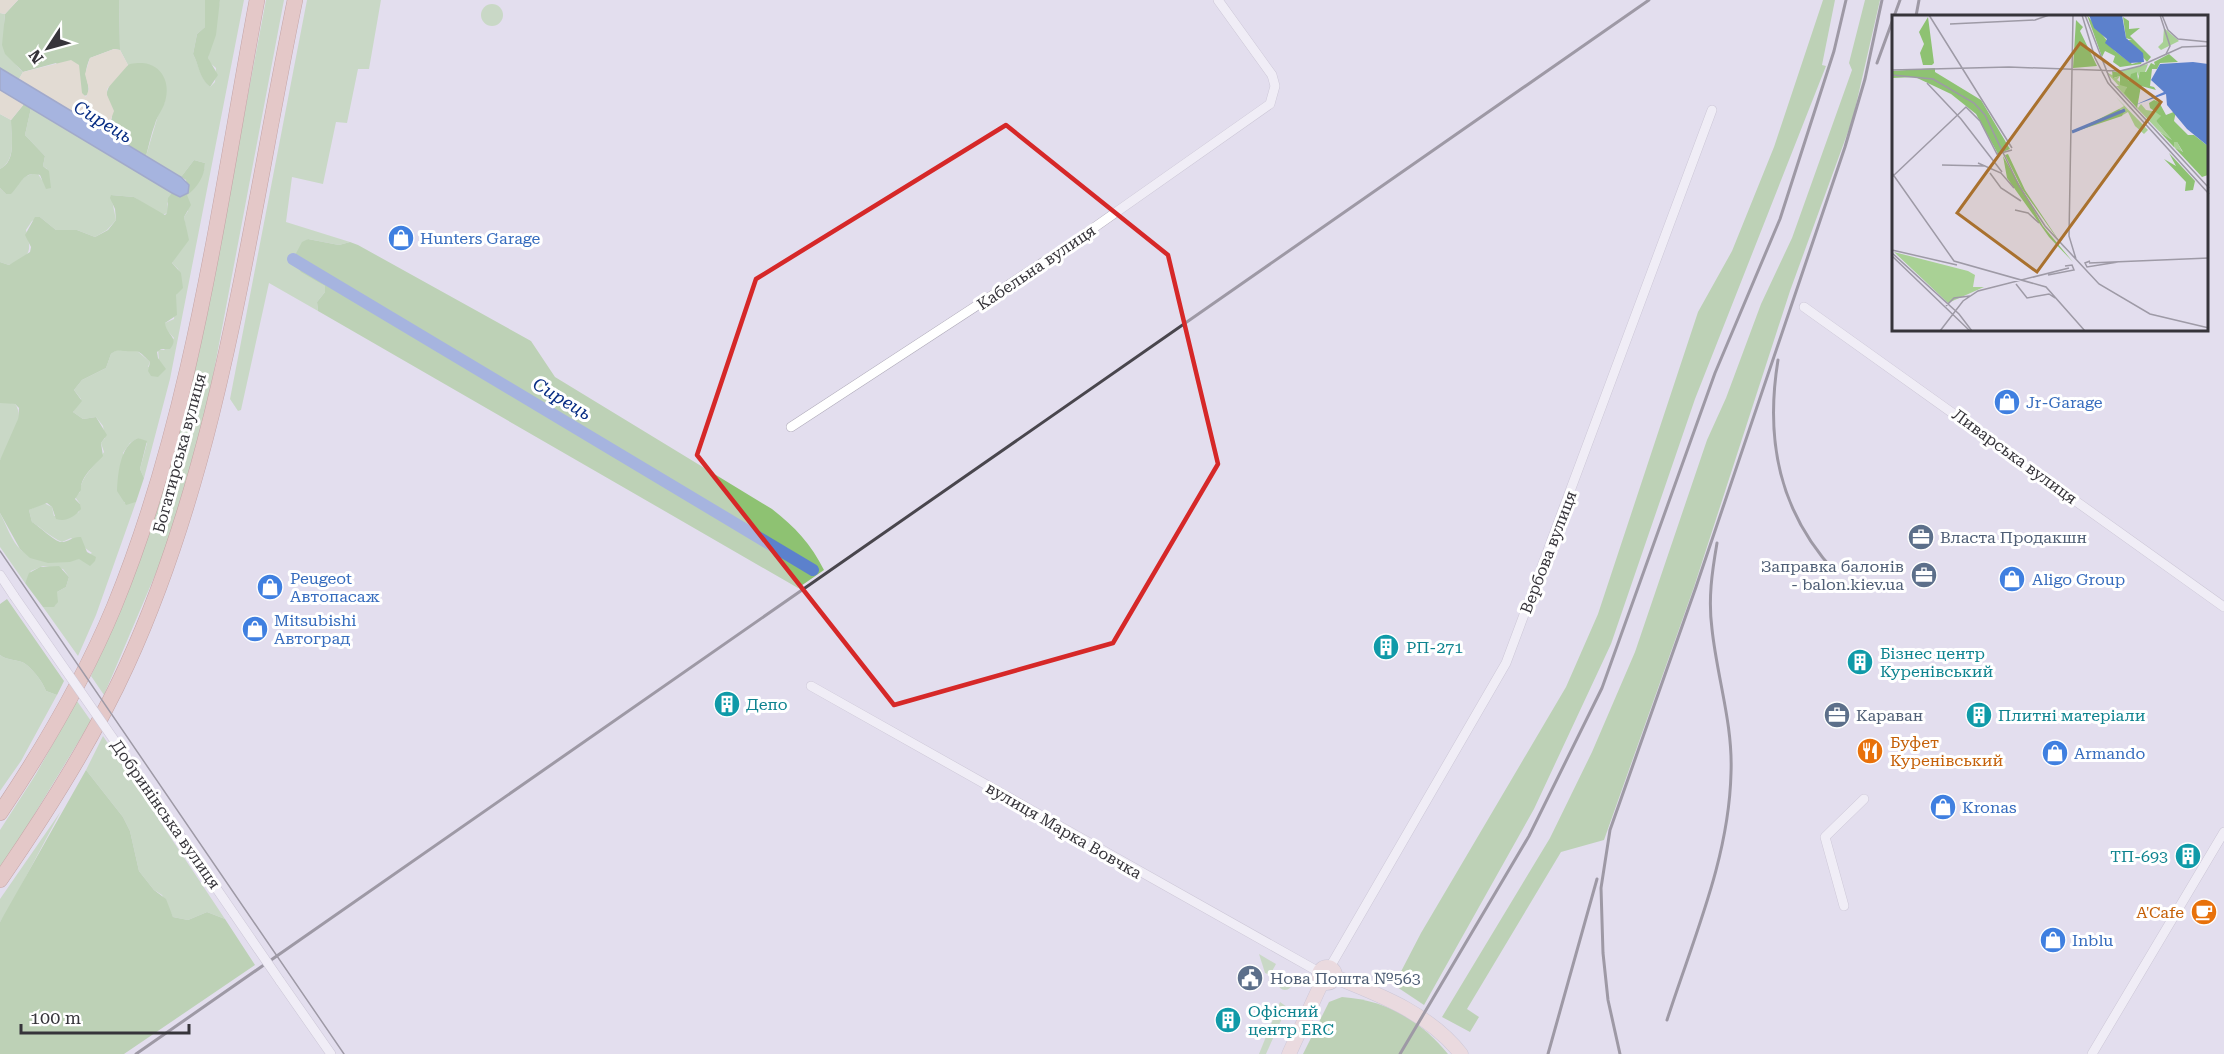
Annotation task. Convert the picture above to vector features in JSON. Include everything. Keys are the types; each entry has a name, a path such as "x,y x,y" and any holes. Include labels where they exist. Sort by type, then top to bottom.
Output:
{"main road":[{"name":"Богатирська вулиця","path":"0,813 34,762 91,657 114,607 160,473 200,305 257,0"},
{"name":"Богатирська вулиця","path":"0,880 64,782 126,666 167,562 207,432 239,286 295,0"},
{"name":"Вербова вулиця","path":"1289,1054 1327,975"},
{"path":"1327,975 1397,1003 1452,1042 1461,1054"}],"street":[{"name":"Кабельна вулиця","path":"791,427 1068,246 1270,104 1273,96 1272,75 1218,0"},
{"name":"Вербова вулиця","path":"1327,975 1506,663 1712,110"},
{"name":"Ливарська вулиця","path":"1804,307 2224,607"},
{"name":"Добринінська вулиця","path":"0,575 331,1054"},
{"name":"вулиця Марка Вовчка","path":"810,686 1327,975"},
{"path":"1844,906 1825,837 1864,799"},
{"path":"2092,1054 2224,832"}],"highlighted area":[{"path":"1006,125 1168,255 1218,464 1113,643 894,705 697,455 756,279"}],"green space":[{"path":"18,0 119,0 120,50 114,49 90,58 86,70 88,95 83,96 56,63 23,72 5,54 2,45 5,14"},
{"path":"119,0 205,0 205,27 197,34 193,54 202,76 210,87 215,82 216,68 208,58 220,0 244,0 170,379 144,478 140,469 147,443 138,438 130,443 123,453 124,503 136,502 96,615 78,656 43,607 56,605 57,592 66,587 69,577 63,569 43,566 31,571 25,583 0,547 0,513 21,550 38,559 65,562 92,553 71,538 62,542 50,535 32,522 29,510 44,503 52,507 54,516 72,515 79,512 80,504 75,497 80,492 86,476 104,452 101,443 105,438 103,426 96,417 83,419 73,412 81,399 74,390 82,380 106,368 111,354 116,350 135,349 150,362 148,367 159,361 158,349 164,350 174,338 165,328 165,323 174,319 176,295 182,284 178,269 172,263 186,238 184,217 188,211 186,195 196,184 205,168 205,163 194,160 181,177 146,156 159,112 165,102 143,63 128,65 120,50"},
{"path":"205,0 220,0 216,35 208,58 218,75 210,87 201,76 193,54 197,34 205,27"},
{"path":"266,0 284,0 210,392 186,485 161,561 104,695 91,676 120,609 198,357"},
{"path":"307,0 381,0 369,69 358,69 347,123 336,122 323,184 292,177 286,222 350,242 339,245 308,239 300,247 297,261 300,266 325,286 325,292 317,302 318,311 269,283 241,410 238,411 230,399"},
{"path":"1823,0 1835,0 1822,65 1826,66 1695,399 1611,644 1534,809 1424,1005 1394,985 1421,933 1566,687 1598,614 1698,312 1732,251 1774,147"},
{"path":"1865,0 1880,0 1853,118 1790,291 1694,587 1604,840 1561,852 1467,1009 1479,1017 1470,1032 1442,1017 1550,838 1592,752 1635,652 1707,440 1726,398 1761,304 1792,238 1852,70 1849,63"},
{"path":"492,4 500,7 503,15 500,23 492,26 484,23 481,15 484,7"},
{"path":"0,13 5,14 4,30 9,53 23,72 19,79 0,68"},
{"path":"143,63 150,64 160,71 167,88 165,102 156,121 146,156 108,133 112,112 107,96 108,88 125,67"},
{"path":"24,104 31,108 25,135 45,156 43,166 49,171 51,188 46,189 40,175 30,174 11,194 6,194 0,188 0,169 9,160 11,154 11,120"},
{"path":"31,108 172,193 167,204 168,213 161,215 134,197 111,195 116,220 107,230 95,237 77,230 56,230 40,217 32,221 26,230 29,248 26,256 9,265 0,262 0,188 6,194 28,175 33,174 38,174 42,180 47,169 43,166 45,156 25,135"},
{"path":"0,114 11,120 12,140 9,160 0,169"},
{"path":"194,160 205,163 205,168 200,181 187,195 191,205 184,217 189,240 172,263 181,273 183,288 176,295 177,315 165,323 173,339 173,345 170,349 161,349 157,352 158,358 166,369 158,377 151,376 148,371 150,362 140,353 118,351 111,354 106,368 82,380 74,390 82,401 73,412 83,419 96,417 107,435 101,443 103,456 83,480 81,490 75,499 81,509 73,516 64,520 56,519 52,507 47,503 29,510 32,522 58,541 64,542 81,537 87,552 96,557 95,561 90,566 79,559 70,562 48,563 30,558 20,549 0,513 0,460 18,419 19,408 15,404 0,403 0,262 9,265 30,252 31,247 25,235 35,217 40,217 56,230 77,230 95,237 108,230 116,220 111,195 134,197 165,215 168,198 172,193 180,197 188,193 186,180 181,177"},
{"path":"308,239 339,245 350,242 358,245 531,341 555,377 772,509 802,536 824,570 798,588 318,311 317,302 325,292 325,286 301,272 292,261 302,242"},
{"path":"0,403 15,404 18,416 11,441 0,460"},
{"path":"138,438 147,441 140,469 144,478 136,502 126,505 117,491 119,468 127,447"},
{"path":"59,566 69,577 66,587 57,592 58,602 54,607 43,607 25,583 29,573 40,567"},
{"path":"7,599 64,681 57,695 46,691 37,676 24,663 0,655 0,604"},
{"path":"0,655 24,663 37,676 46,691 57,695 21,761 0,791"},
{"path":"77,701 91,721 0,871 0,830 36,774"},
{"path":"103,736 225,919 207,912 188,920 173,917 162,895 154,890 139,871 130,831 123,817 86,770"},
{"path":"86,770 123,817 130,831 139,871 154,890 166,899 173,917 188,920 207,912 225,919 255,965 124,1054 0,1054 0,922"},
{"path":"61,811 7,912 0,922 0,899"},
{"path":"1259,954 1276,964 1270,975 1265,973"},
{"path":"1285,976 1290,978 1292,983 1290,988 1285,990 1280,988 1278,983 1280,978"},
{"path":"1342,997 1373,1002 1401,1014 1426,1031 1448,1054 1303,1054 1329,1002"},
{"path":"1280,1002 1287,1007 1266,1054 1259,1054"}],"sand":[{"path":"0,0 18,0 5,14 0,13"},
{"path":"114,49 120,50 128,65 107,89 107,95 114,111 108,133 19,79 23,72 71,60 79,65 82,93 86,97 89,89 85,74 90,58"},
{"path":"0,90 24,104 11,120 0,114"}],"water":[{"path":"0,68 181,177 189,185 188,193 180,197 172,193 0,90"}],"waterway":[{"name":"Сирець","path":"293,259 813,570"}],"tram line":[{"path":"0,551 344,1054"}],"railway":[{"path":"136,1054 1649,0"},
{"path":"1400,1054 1529,836 1602,688 1715,373 1780,219 1834,51 1846,0"},
{"path":"1620,1054 1608,1000 1603,953 1601,888 1610,830 1696,587 1845,147 1865,79 1882,0"},
{"path":"1895,15 1900,0"},
{"path":"1916,15 1919,0"},
{"path":"1877,63 1892,22"},
{"path":"1778,360 1774,390 1774,418 1781,474 1789,500 1801,525 1817,550 1836,573"},
{"path":"1667,1020 1717,868 1729,805 1730,737 1714,647 1710,607 1717,543"},
{"path":"1548,1054 1597,879"}],"place":[{"name":"Hunters Garage","path":"401,238"},
{"name":"Jr-Garage","path":"2007,402"},
{"name":"Власта Продакшн","path":"1921,537"},
{"name":"Заправка балонів - balon.kiev.ua","path":"1924,575"},
{"name":"Aligo Group","path":"2012,579"},
{"name":"Peugeot Автопасаж","path":"270,587"},
{"name":"Mitsubishi Автоград","path":"255,629"},
{"name":"РП-271","path":"1386,647"},
{"name":"Бізнес центр Куренівський","path":"1860,662"},
{"name":"Депо","path":"727,704"},
{"name":"Караван","path":"1837,715"},
{"name":"Плитні матеріали","path":"1979,715"},
{"name":"Буфет Куренівський","path":"1870,751"},
{"name":"Armando","path":"2055,753"},
{"name":"Kronas","path":"1943,807"},
{"name":"ТП-693","path":"2188,856"},
{"name":"A'Cafe","path":"2204,912"},
{"name":"Inblu","path":"2053,940"},
{"name":"Нова Пошта №563","path":"1250,978"},
{"name":"Офісний центр ERC","path":"1228,1020"}]}
